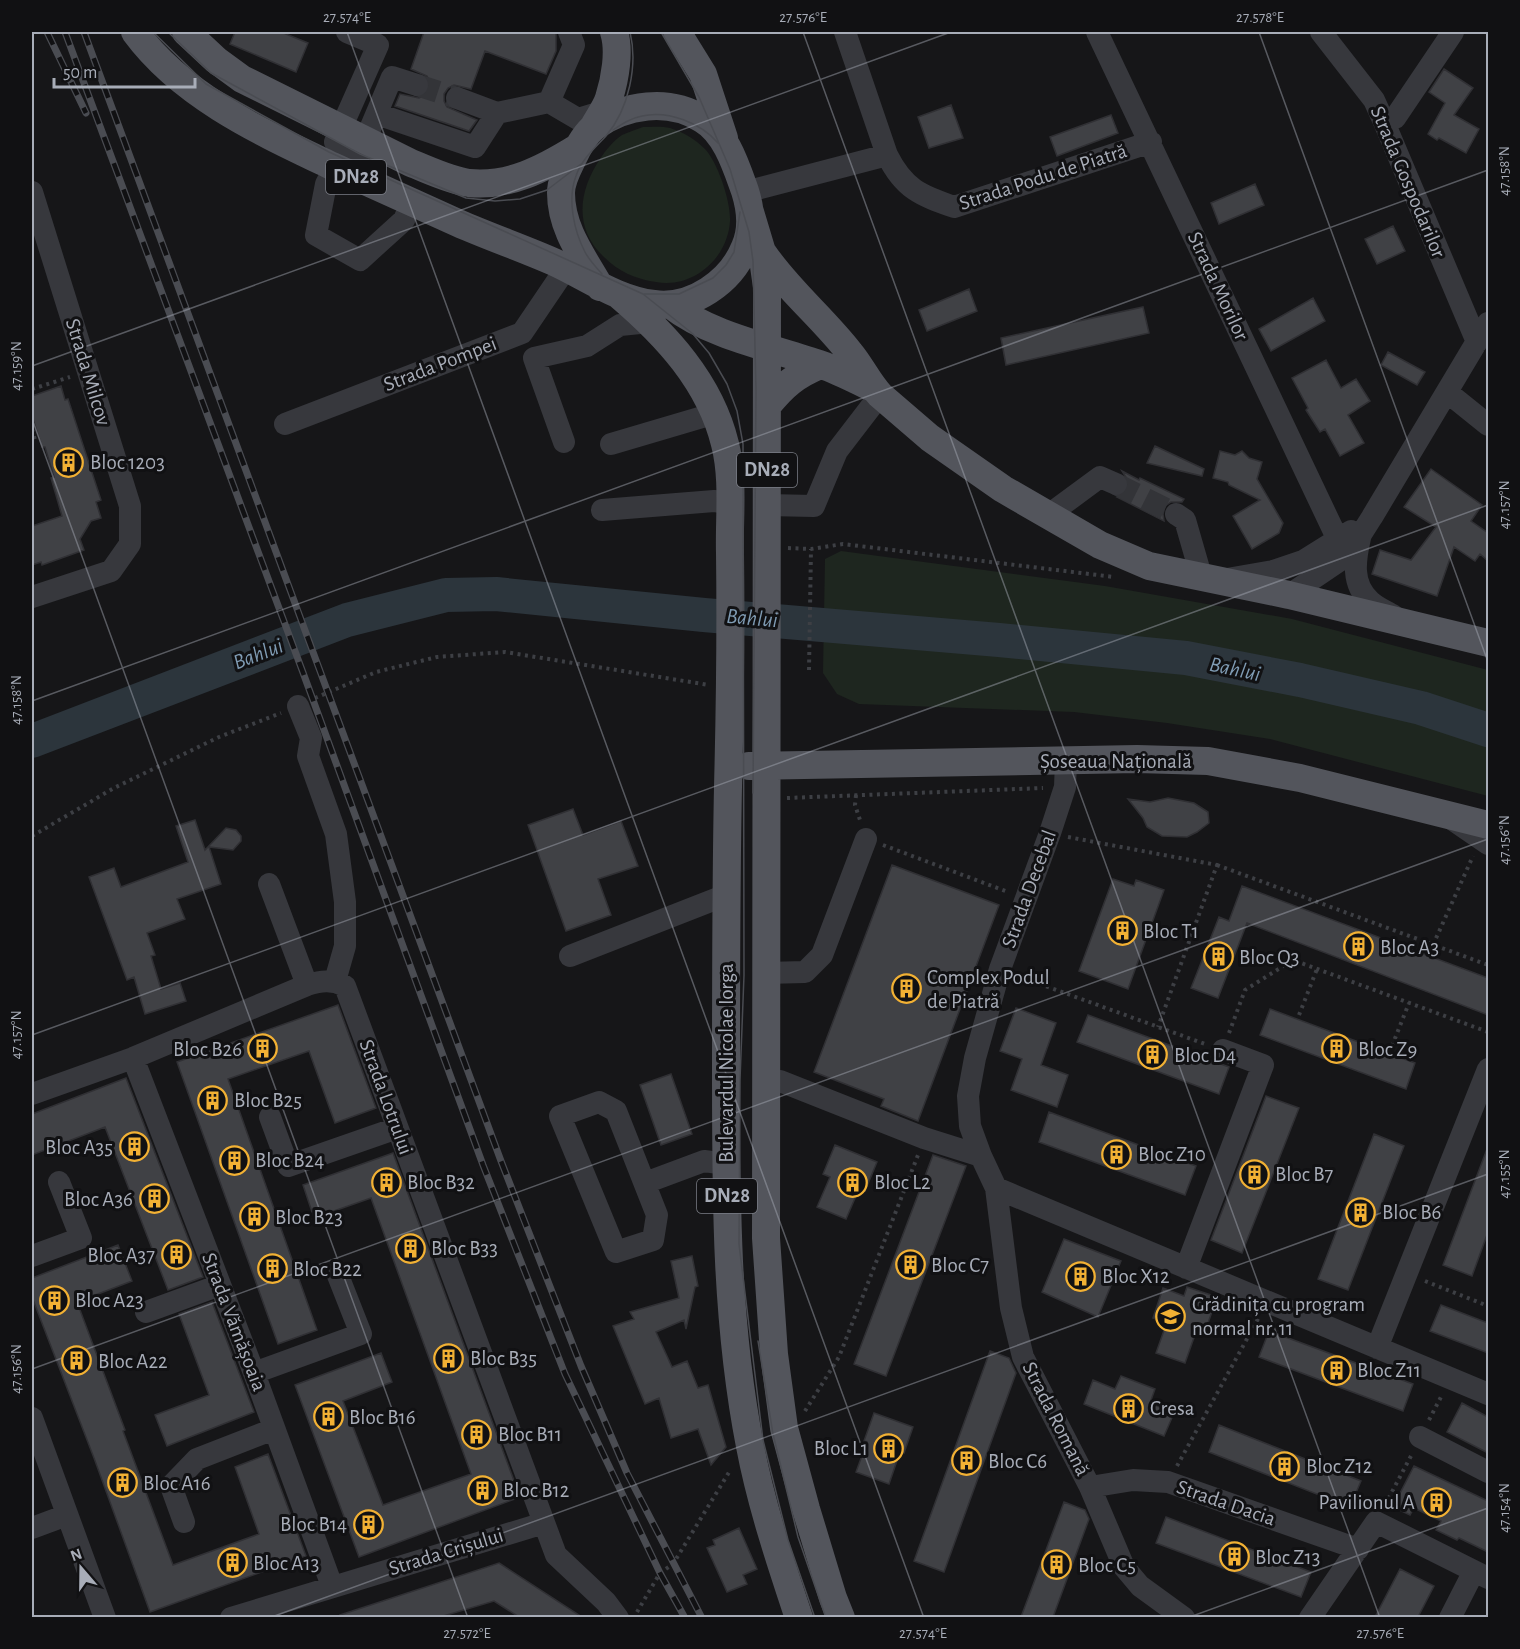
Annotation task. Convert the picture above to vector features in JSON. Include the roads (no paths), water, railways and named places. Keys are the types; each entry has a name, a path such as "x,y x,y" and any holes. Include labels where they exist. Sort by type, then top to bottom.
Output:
{"main road":[{"name":"DN28","path":"135,32 171,72 201,95 285,143 566,268 610,291 645,303 661,313 670,343 689,368 716,413 726,446 729,503"},
{"name":"DN28","path":"186,32 216,60 242,79 411,163 468,183 501,182 529,175 590,129 640,107 679,108 713,125 728,148 748,202 762,252 767,286 767,505"},
{"path":"610,291 577,250 568,230 561,192 563,178 608,100 616,63 617,39 614,32"},
{"path":"677,32 703,74 728,148"},
{"name":"DN28","path":"661,313 702,294 721,282 745,248 750,228 748,202"},
{"path":"762,252 777,275 850,353 877,391 930,438 1003,489 1047,516 1100,544 1149,566 1403,621 1488,644"},
{"path":"661,313 688,318 768,349 820,365 877,391"},
{"path":"767,406 801,372 820,365"},
{"name":"Bulevardul Nicolae Iorga","path":"729,503 723,683 729,766 726,894 728,1264 740,1388 755,1470 774,1542 799,1617"},
{"name":"Bulevardul Nicolae Iorga","path":"767,505 772,541 767,681 766,1238 774,1354 783,1417 806,1509 841,1617"},
{"name":"Șoseaua Națională","path":"729,766 1065,774 1137,759 1208,761 1300,778 1445,814 1486,836"}],"street":[{"path":"347,32 380,38 353,134 337,168 326,184 316,235 360,260 404,220 412,201"},
{"path":"549,102 574,45 569,32"},
{"name":"Strada Podu de Piatră","path":"845,32 887,155 896,173 921,195 954,207 1151,142"},
{"name":"Strada Morilor","path":"1097,32 1338,540"},
{"name":"Strada Gospodarilor","path":"1321,32 1374,100 1483,333"},
{"path":"1384,122 1395,118 1453,32"},
{"path":"353,134 377,114 392,77 417,85"},
{"path":"457,98 497,113 549,102 590,129"},
{"path":"377,114 475,147 497,113"},
{"path":"748,202 887,155"},
{"name":"Strada Milcov","path":"32,192 130,506 130,544 111,571 32,597"},
{"name":"Strada Pompei","path":"285,424 522,333 566,268"},
{"path":"564,442 534,358 587,346 620,326 661,313"},
{"path":"1289,595 1348,555 1483,333"},
{"path":"767,505 814,506 837,451 877,391"},
{"path":"1447,392 1488,425"},
{"path":"611,444 716,413"},
{"path":"1047,516 1101,477 1116,484"},
{"path":"602,510 714,501 729,503"},
{"path":"1176,514 1185,520 1209,580 1273,571 1304,561 1338,540 1367,527"},
{"path":"1367,527 1354,564 1358,584 1369,601 1403,621"},
{"path":"32,1094 133,1058 307,985 322,981 335,981 345,946 345,902 336,834 308,756 311,738 298,706"},
{"name":"Strada Decebal","path":"996,1188 970,1126 968,1096 975,1058 1000,969 1050,834 1065,774"},
{"path":"765,973 805,972 822,955 866,838"},
{"path":"269,884 307,985"},
{"path":"570,956 726,894"},
{"name":"Strada Lotrului","path":"335,981 345,986 353,1004 544,1523"},
{"path":"1186,1268 1263,1065 1223,1050"},
{"name":"Strada Vămășoaia","path":"133,1058 254,1373 332,1587"},
{"path":"1377,1348 1488,1069"},
{"path":"765,1082 780,1081 924,1138 981,1156"},
{"path":"599,1102 616,1111 645,1183 657,1215 653,1240 616,1252 560,1116 599,1102"},
{"path":"270,1117 288,1166 397,1128"},
{"path":"645,1183 704,1161 726,1164"},
{"path":"32,1256 81,1238 59,1182"},
{"path":"996,1188 1488,1394"},
{"name":"Strada Romană","path":"996,1188 1011,1308 1023,1357 1090,1487 1124,1567 1132,1579 1184,1617"},
{"path":"254,1373 361,1334 337,1273"},
{"path":"146,1312 220,1285"},
{"path":"32,1418 105,1617"},
{"path":"184,1522 171,1486 196,1459 274,1429"},
{"path":"1420,1437 1488,1472"},
{"name":"Strada Dacia","path":"1090,1487 1133,1480 1168,1482 1358,1549"},
{"path":"32,1528 67,1515"},
{"path":"1310,1617 1376,1522 1481,1574 1450,1617"},
{"path":"544,1523 556,1555 606,1602 618,1617"},
{"name":"Strada Crișului","path":"231,1617 271,1611 332,1587 544,1523"}],"waterway":[{"name":"Bahlui","path":"32,741 347,620 446,595 496,594 1186,658 1300,680 1421,708 1488,730"}],"tunnel":[{"path":"417,85 457,98"},
{"path":"1116,484 1176,514"}],"tram line":[{"path":"153,32 206,84 329,152 643,294 693,334 709,353 727,384 737,411 743,444 744,975 740,1080 739,1244 763,1440 788,1540 815,1618"},
{"path":"168,32 211,73 360,154 466,198 495,201 520,199 547,190 581,164"},
{"path":"602,274 588,258 581,244 573,215 573,185 581,165 614,125 626,100 633,58 630,32"},
{"path":"661,32 699,97 730,169 749,232 753,261 756,391 753,793"},
{"path":"613,130 638,117 662,115 693,124 718,143"},
{"path":"644,294 679,294 713,278 726,265 734,252 740,212"},
{"path":"758,1341 773,1434 798,1537 826,1618"}],"railway":[{"path":"47,32 86,113"},
{"path":"65,32 483,1165 565,1374 660,1573 685,1618"},
{"path":"84,32 501,1161 581,1366 627,1473 702,1618"}],"place":[{"name":"Bloc 1203","path":"69,462"},
{"name":"Bloc T1","path":"1122,931"},
{"name":"Bloc A3","path":"1359,947"},
{"name":"Bloc Q3","path":"1218,957"},
{"name":"Complex Podul de Piatră","path":"906,989"},
{"name":"Bloc B26","path":"263,1049"},
{"name":"Bloc Z9","path":"1337,1049"},
{"name":"Bloc D4","path":"1153,1055"},
{"name":"Bloc B25","path":"213,1100"},
{"name":"Bloc A35","path":"134,1147"},
{"name":"Bloc Z10","path":"1117,1154"},
{"name":"Bloc B24","path":"234,1160"},
{"name":"Bloc B7","path":"1254,1174"},
{"name":"Bloc B32","path":"386,1182"},
{"name":"Bloc L2","path":"853,1182"},
{"name":"Bloc A36","path":"154,1199"},
{"name":"Bloc B6","path":"1361,1212"},
{"name":"Bloc B23","path":"254,1217"},
{"name":"Bloc B33","path":"410,1248"},
{"name":"Bloc A37","path":"176,1255"},
{"name":"Bloc C7","path":"910,1265"},
{"name":"Bloc B22","path":"272,1269"},
{"name":"Bloc X12","path":"1081,1276"},
{"name":"Bloc A23","path":"54,1300"},
{"name":"Grădinița cu program normal nr. 11","path":"1171,1316"},
{"name":"Bloc B35","path":"449,1358"},
{"name":"Bloc A22","path":"77,1361"},
{"name":"Bloc Z11","path":"1336,1370"},
{"name":"Cresa","path":"1129,1408"},
{"name":"Bloc B16","path":"328,1417"},
{"name":"Bloc B11","path":"477,1434"},
{"name":"Bloc L1","path":"889,1448"},
{"name":"Bloc C6","path":"967,1461"},
{"name":"Bloc Z12","path":"1285,1466"},
{"name":"Bloc A16","path":"122,1483"},
{"name":"Bloc B12","path":"482,1490"},
{"name":"Pavilionul A","path":"1436,1502"},
{"name":"Bloc B14","path":"368,1524"},
{"name":"Bloc Z13","path":"1234,1557"},
{"name":"Bloc A13","path":"232,1563"},
{"name":"Bloc C5","path":"1057,1565"}]}
